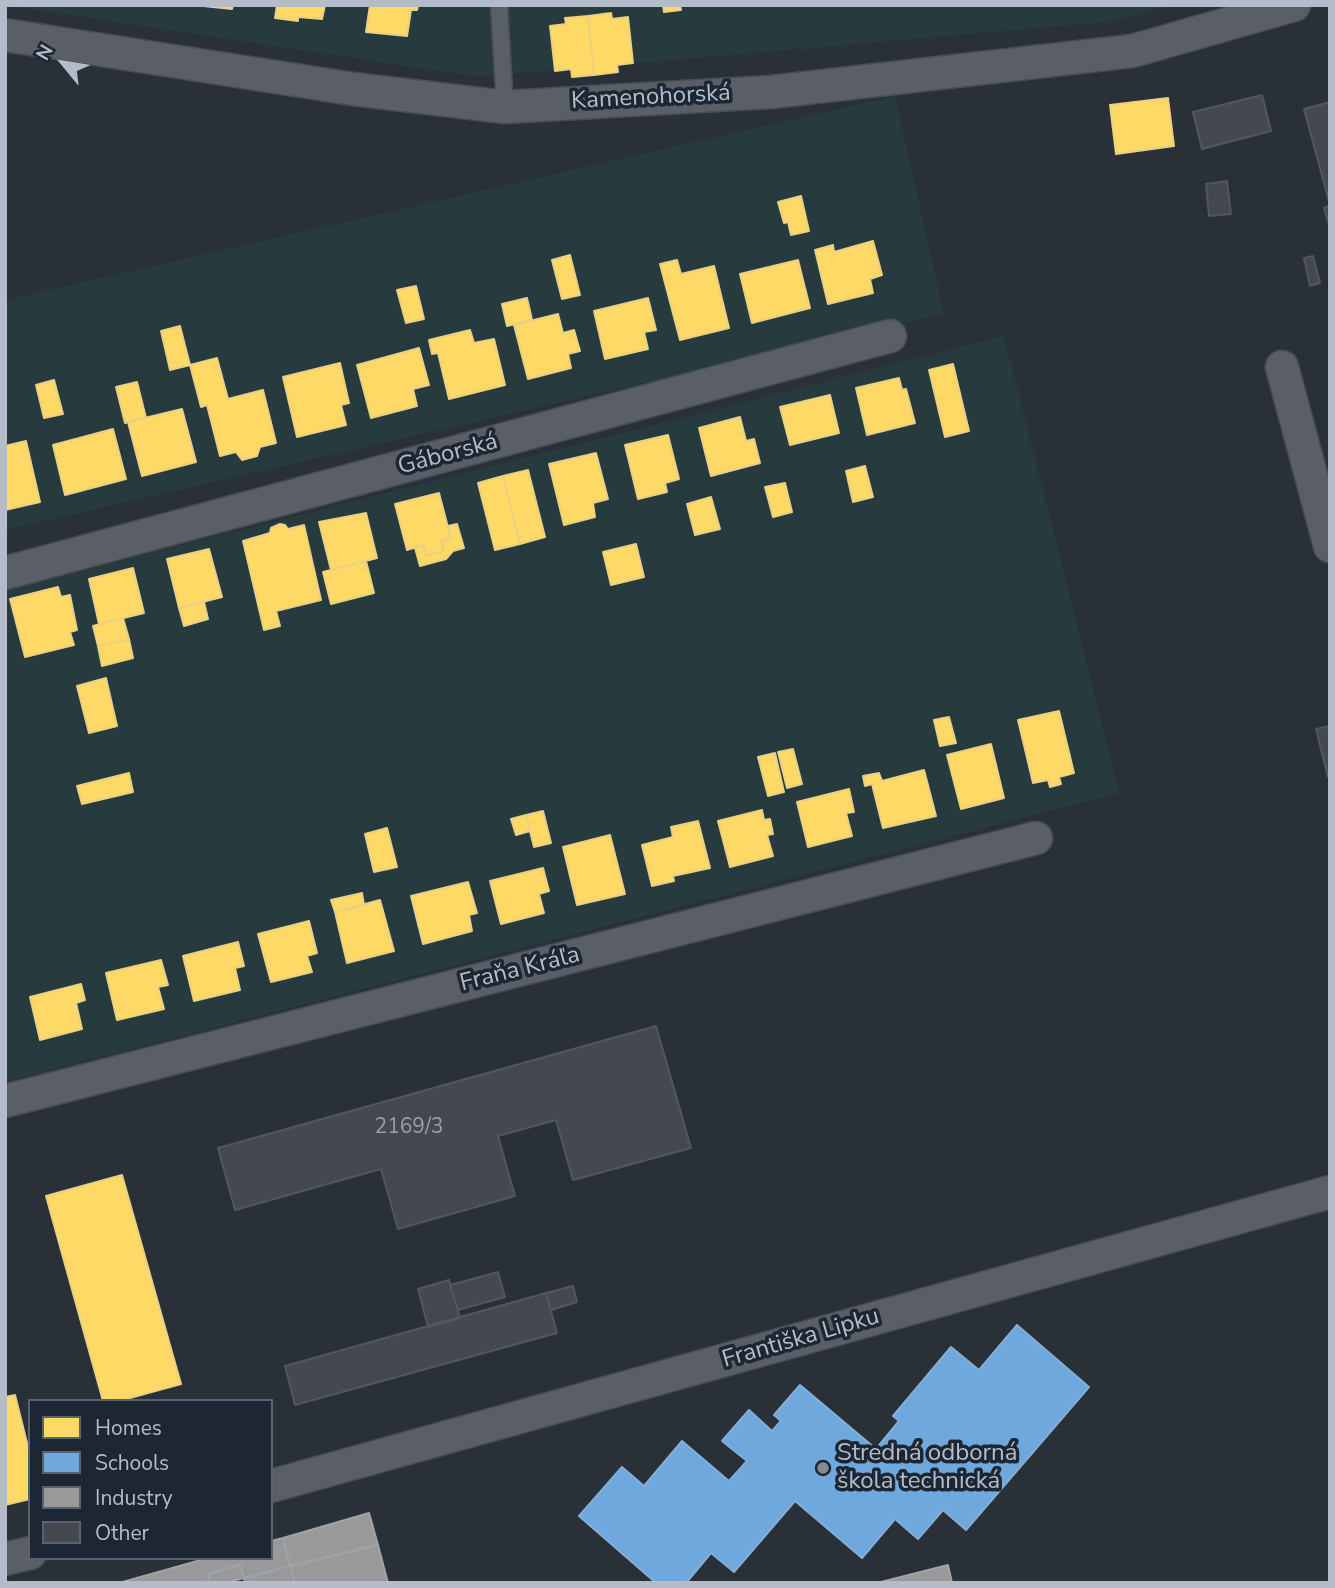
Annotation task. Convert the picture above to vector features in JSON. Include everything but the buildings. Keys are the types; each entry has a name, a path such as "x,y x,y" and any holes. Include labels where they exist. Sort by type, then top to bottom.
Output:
{"street":[{"name":"Kamenohorská","path":"5,35 353,89 505,107 771,92 1132,51 1294,5"},
{"name":"Gáborská","path":"5,573 890,336"},
{"path":"1282,367 1330,546"},
{"name":"Fraňa Kráľa","path":"5,1101 1035,838"},
{"name":"Františka Lipku","path":"273,1485 1330,1192"},
{"path":"5,1559 28,1553"}],"lane":[{"path":"499,5 505,107"}],"green space":[{"path":"5,5 1171,5 1106,22 479,77"},
{"path":"895,96 944,314 5,530 5,300"},
{"path":"1004,336 1119,793 5,1082 5,590"}],"place":[{"name":"Stredná odborná škola technická","path":"823,1468"}]}
